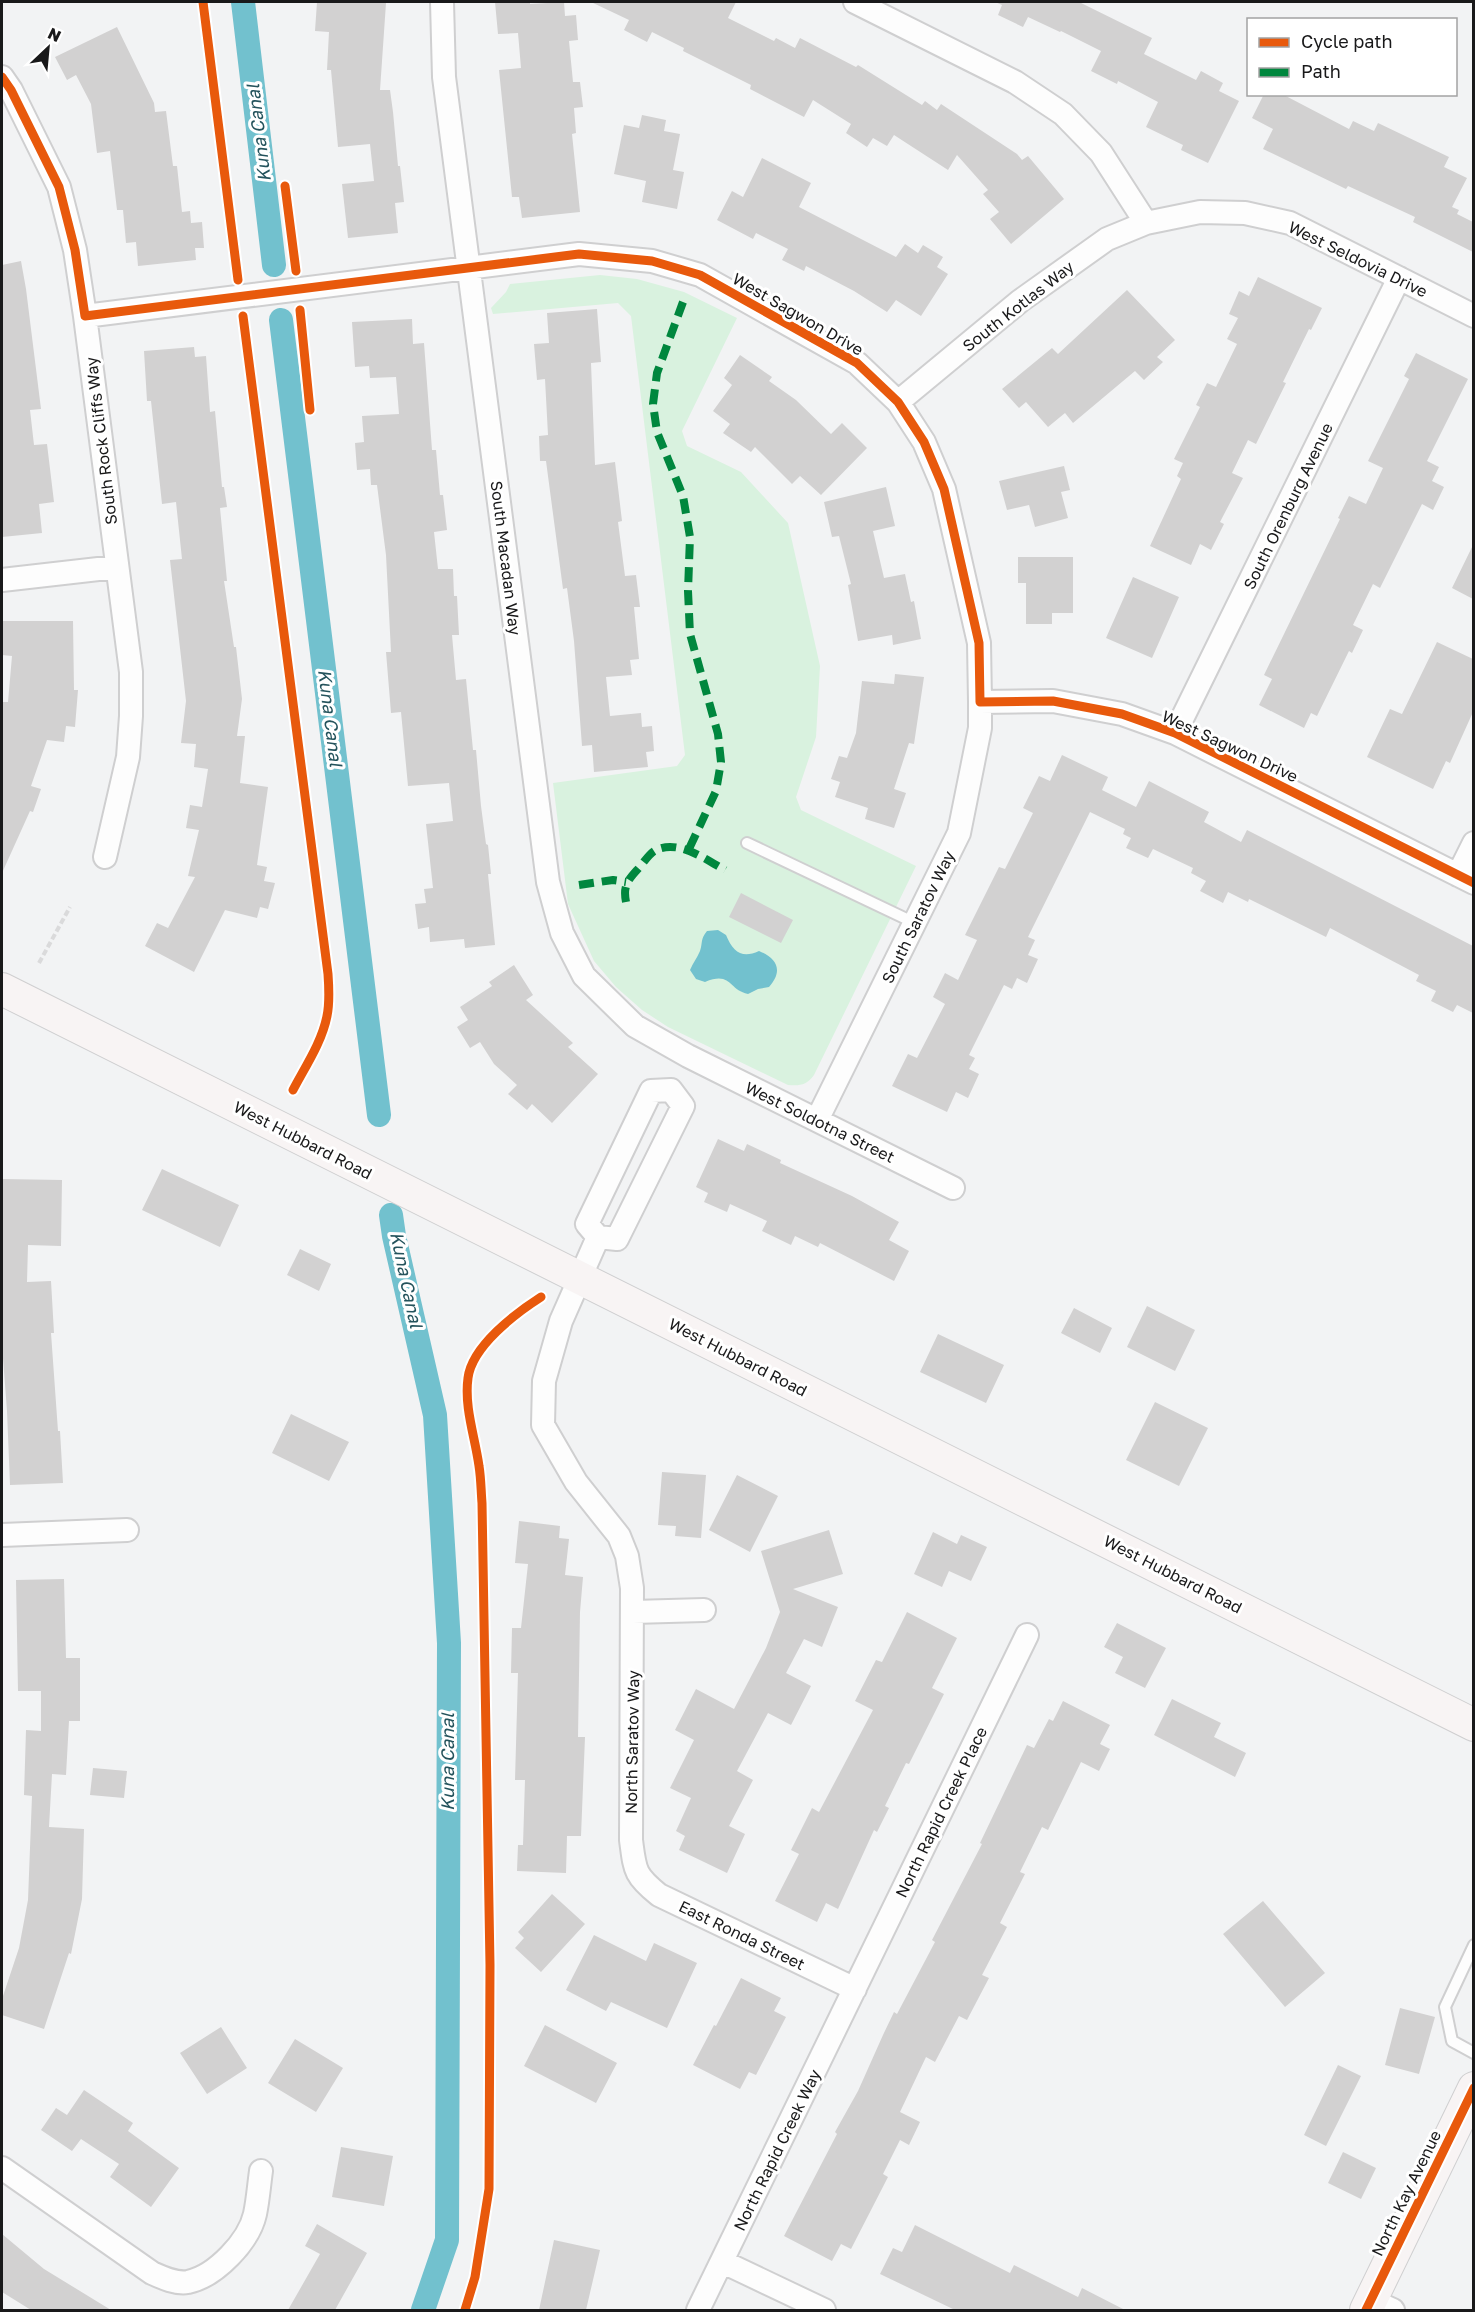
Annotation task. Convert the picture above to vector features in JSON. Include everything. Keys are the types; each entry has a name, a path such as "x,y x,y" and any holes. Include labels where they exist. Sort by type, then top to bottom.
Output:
{"street":[{"name":"South Macadan Way","path":"442,2 444,77 548,882 562,933 584,976 635,1026 688,1056"},
{"path":"855,2 1015,82 1063,114 1101,153 1146,223"},
{"path":"5,88 59,187 75,250 85,316"},
{"name":"West Seldovia Drive","path":"1146,223 1200,213 1245,213 1290,224 1473,316"},
{"name":"South Kotlas Way","path":"898,402 1020,301 1107,239 1146,223"},
{"name":"West Sagwon Drive","path":"85,316 579,254 652,261 700,275 857,363 898,402 924,442 944,489 979,643 980,702 1053,701 1122,714 1176,734 1466,879"},
{"name":"South Orenburg Avenue","path":"1176,734 1399,278"},
{"name":"South Rock Cliffs Way","path":"85,316 131,672 128,756 105,857"},
{"path":"2,580 116,567"},
{"name":"South Saratov Way","path":"817,1120 916,923 958,833 980,728 980,702"},
{"path":"1466,879 1473,843"},
{"name":"West Hubbard Road","path":"2,989 1473,1725"},
{"path":"671,1090 688,1056"},
{"name":"West Soldotna Street","path":"688,1056 953,1188"},
{"path":"671,1090 683,1106 617,1239 598,1237 587,1224 651,1091 671,1090"},
{"name":"North Saratov Way","path":"598,1237 561,1321 544,1381 543,1425 576,1482 619,1536 627,1557 633,1612 631,1840 635,1871"},
{"path":"2,1535 127,1530"},
{"path":"633,1612 704,1610"},
{"name":"North Rapid Creek Place","path":"855,1989 1027,1635"},
{"name":"East Ronda Street","path":"635,1871 659,1895 855,1989"},
{"name":"North Rapid Creek Way","path":"698,2310 855,1989"},
{"name":"North Kay Avenue","path":"1377,2307 1473,2088"},
{"path":"2,2168 152,2273 168,2280 186,2282 203,2277 231,2254 247,2231 255,2216 261,2171"},
{"path":"723,2262 824,2310"}],"lane":[{"path":"747,843 916,923"},
{"path":"1473,1945 1445,2007 1452,2041 1473,2054"}],"path":[{"path":"39,963 70,907"}],"green space":[{"path":"600,275 637,279 684,292 737,318 682,431 687,446 741,472 788,523 820,666 816,737 796,797 801,810 916,866 814,1075 803,1084 788,1085 668,1027 642,1010 616,987 594,961 568,904 553,783 677,766 685,755 631,316 618,303 493,314 491,308 506,292 510,284"}],"water":[{"path":"718,930 726,935 735,950 743,954 759,951 771,958 777,971 769,987 748,994 725,980 714,979 705,982 696,979 690,970 700,951 703,937 707,931"}],"building":[{"path":"317,2 386,3 380,90 390,90 398,166 400,166 404,202 395,203 398,233 348,238 342,184 374,181 370,144 338,147 331,70 327,70 329,32 315,31"},
{"path":"495,2 530,2 530,4 564,2 565,16 576,15 578,40 569,41 573,82 580,82 583,107 574,108 576,133 572,134 580,212 522,218 519,197 512,197 499,70 521,68 518,33 498,34"},
{"path":"591,2 736,2 728,18 774,41 776,38 795,48 800,38 856,67 858,65 922,105 925,101 937,110 941,104 1017,154 1022,160 1028,156 1064,199 1011,244 990,219 999,212 983,194 988,190 957,155 948,170 894,135 887,146 873,138 867,147 846,133 851,124 813,100 804,117 750,89 751,85 683,51 684,48 652,32 647,42 624,30 629,20"},
{"path":"995,2 1079,2 1152,38 1144,54 1196,80 1201,71 1223,83 1219,91 1239,101 1208,163 1181,150 1183,145 1146,127 1158,102 1118,81 1117,84 1091,71 1101,51 1028,17 1023,27 998,15 1002,5"},
{"path":"117,27 154,103 155,112 166,111 173,166 177,166 182,212 190,211 191,223 202,222 204,248 195,248 196,260 138,266 136,242 126,243 123,210 117,210 110,151 97,153 91,104 76,75 67,80 55,57"},
{"path":"1263,96 1286,96 1349,129 1353,121 1374,131 1378,123 1449,157 1444,167 1467,178 1452,207 1459,210 1457,214 1473,222 1473,252 1413,222 1415,217 1348,186 1346,189 1263,149 1273,129 1252,118"},
{"path":"642,115 666,120 664,131 680,134 673,170 684,172 677,209 642,202 646,181 614,174 624,125 639,128"},
{"path":"762,158 811,183 799,207 896,257 905,244 918,253 923,245 943,257 937,267 948,274 921,316 896,300 887,312 854,291 806,266 804,271 782,260 788,249 756,233 753,239 717,220 732,191 743,197"},
{"path":"21,261 41,409 30,410 34,445 47,444 54,502 39,504 42,533 2,537 2,265"},
{"path":"1258,277 1322,308 1283,382 1286,383 1256,444 1248,440 1232,473 1243,478 1220,522 1224,524 1211,550 1200,544 1191,565 1150,546 1181,479 1177,476 1183,463 1174,459 1200,407 1196,405 1207,383 1216,387 1237,344 1227,339 1238,318 1229,314 1239,291 1249,296"},
{"path":"1127,290 1175,340 1157,357 1163,362 1144,380 1135,371 1073,423 1065,413 1048,427 1026,402 1019,408 1002,389 1052,348 1058,354"},
{"path":"597,309 601,362 591,363 595,465 615,462 622,521 618,522 625,576 636,575 640,607 634,607 639,659 630,660 632,675 606,677 610,716 641,713 642,727 652,726 654,751 646,752 648,767 594,772 592,745 582,746 574,641 567,588 563,589 546,461 540,461 539,436 548,435 545,379 537,380 534,344 549,343 547,313"},
{"path":"412,319 413,344 424,343 432,450 436,450 440,495 443,495 447,530 434,532 438,569 453,569 459,635 452,635 456,680 466,679 473,750 476,750 481,806 488,845 491,874 488,874 495,945 465,948 464,939 430,942 429,927 418,929 415,904 426,903 424,889 433,888 426,824 453,821 449,783 408,786 401,712 391,713 386,652 391,652 386,555 377,485 371,485 370,469 357,470 355,443 364,442 362,416 399,414 396,377 370,378 369,366 355,367 352,322"},
{"path":"194,347 195,357 206,356 210,412 215,411 222,487 224,487 227,507 220,508 227,581 224,581 234,647 236,647 242,699 237,736 245,736 240,783 268,787 257,865 267,867 264,881 275,883 268,909 260,907 257,918 225,910 194,972 145,946 157,923 168,928 195,877 188,876 199,830 186,828 190,805 202,807 208,769 194,767 196,744 181,743 186,701 170,560 182,559 176,502 162,504 151,401 147,401 144,351"},
{"path":"1416,353 1468,379 1427,461 1439,467 1432,481 1444,487 1433,510 1422,504 1380,588 1373,584 1353,625 1363,630 1352,653 1349,651 1317,716 1311,713 1304,728 1259,705 1272,679 1264,675 1349,496 1366,504 1383,468 1368,461 1409,379 1404,376"},
{"path":"740,355 772,377 769,381 796,400 831,434 842,423 867,448 821,495 800,476 792,484 755,447 751,452 723,433 730,424 713,411 732,385 724,378"},
{"path":"1064,466 1070,490 1061,492 1068,518 1035,527 1029,505 1007,510 999,481"},
{"path":"886,487 895,526 873,531 884,578 905,574 911,602 914,601 921,639 893,645 892,635 858,641 848,585 851,584 839,536 832,537 824,502"},
{"path":"1473,545 1473,599 1452,588"},
{"path":"1018,557 1073,557 1073,613 1052,613 1052,624 1026,624 1026,583 1018,583"},
{"path":"1133,577 1179,597 1152,658 1106,638"},
{"path":"2,621 73,621 74,690 78,690 75,727 66,726 64,742 47,740 31,786 41,789 33,812 30,811 2,873 2,702 8,702 12,656 2,655"},
{"path":"1437,642 1473,659 1473,712 1450,763 1446,761 1433,789 1367,757 1390,709 1402,714"},
{"path":"895,674 924,677 914,744 909,743 894,789 906,793 894,828 865,819 868,808 835,797 840,782 831,779 839,756 847,758 856,733 862,681 894,684"},
{"path":"1062,755 1108,777 1102,790 1136,807 1149,781 1209,812 1204,822 1241,842 1247,830 1473,946 1473,1013 1457,1005 1453,1012 1431,1001 1436,991 1416,981 1419,975 1330,928 1326,937 1249,899 1248,902 1228,892 1223,903 1200,891 1206,881 1191,873 1193,868 1153,849 1148,858 1126,848 1131,838 1123,834 1125,829 1090,812 1028,937 1035,940 1028,955 1038,959 1027,983 1017,978 1012,989 1004,985 969,1055 975,1058 969,1069 979,1074 968,1098 956,1092 947,1112 892,1086 908,1054 917,1058 945,1004 933,997 945,973 958,980 977,940 965,935 999,867 1005,869 1033,813 1023,808 1039,776 1050,781"},
{"path":"741,893 793,920 781,943 729,917"},
{"path":"514,965 533,995 526,1000 573,1043 568,1047 598,1074 552,1123 532,1104 527,1110 508,1094 517,1085 494,1064 480,1042 470,1048 457,1027 468,1020 460,1007 492,986 489,982"},
{"path":"718,1139 744,1151 747,1144 781,1160 780,1163 852,1196 899,1222 889,1240 909,1251 894,1281 820,1243 818,1247 795,1236 791,1245 762,1231 767,1221 730,1204 727,1212 704,1202 708,1193 696,1187"},
{"path":"162,1169 239,1205 220,1247 142,1210"},
{"path":"2,1179 62,1180 61,1246 28,1245 27,1282 51,1281 54,1333 51,1333 63,1483 10,1485 2,1345"},
{"path":"300,1249 331,1264 319,1291 287,1275"},
{"path":"1147,1306 1195,1330 1175,1371 1127,1347"},
{"path":"1074,1308 1112,1328 1100,1353 1061,1333"},
{"path":"938,1334 1004,1365 986,1403 920,1372"},
{"path":"1155,1402 1208,1428 1179,1486 1126,1460"},
{"path":"291,1414 349,1442 329,1481 272,1453"},
{"path":"662,1472 706,1475 701,1538 675,1536 676,1526 658,1525"},
{"path":"737,1475 778,1496 750,1552 709,1530"},
{"path":"519,1521 560,1526 559,1538 569,1539 565,1575 583,1577 580,1612 578,1737 585,1737 581,1836 567,1836 566,1873 517,1871 518,1845 523,1845 525,1780 515,1780 518,1673 511,1673 512,1628 521,1628 528,1564 515,1563"},
{"path":"829,1530 843,1574 793,1589 838,1607 822,1647 804,1639 786,1673 811,1686 791,1725 768,1713 737,1771 753,1780 729,1826 745,1834 727,1873 679,1850 685,1836 676,1831 691,1798 670,1788 694,1740 675,1730 696,1689 734,1709 766,1648 780,1612 761,1551"},
{"path":"933,1532 957,1544 961,1535 987,1547 971,1581 949,1571 942,1587 914,1574"},
{"path":"64,1579 66,1658 80,1658 80,1721 69,1721 66,1775 52,1774 49,1827 84,1829 82,1899 71,1954 69,1953 44,2029 2,2015 2,1999 19,1948 28,1900 32,1796 24,1795 26,1730 41,1731 41,1691 18,1691 16,1580"},
{"path":"907,1612 957,1638 932,1688 944,1694 909,1764 906,1763 885,1806 889,1808 877,1832 874,1830 838,1909 826,1903 817,1922 775,1901 799,1854 791,1850 812,1808 819,1812 873,1710 855,1701 876,1660 882,1662"},
{"path":"1117,1623 1166,1648 1145,1688 1115,1673 1123,1657 1104,1647"},
{"path":"1172,1699 1221,1723 1214,1737 1246,1753 1235,1777 1154,1735"},
{"path":"1063,1701 1110,1725 1100,1744 1110,1749 1099,1771 1081,1762 1048,1830 1042,1827 1020,1872 1025,1874 1000,1923 1007,1927 982,1975 989,1978 967,2020 959,2016 935,2062 926,2057 900,2112 920,2122 909,2145 900,2140 883,2174 888,2177 851,2249 841,2244 832,2261 784,2236 837,2134 835,2132 858,2091 894,2012 897,2014 935,1942 932,1940 982,1844 980,1843 1027,1745 1034,1748 1049,1719 1053,1721"},
{"path":"93,1768 127,1771 124,1798 90,1795"},
{"path":"552,1894 585,1924 541,1972 515,1948 524,1938 518,1932"},
{"path":"1263,1901 1325,1973 1285,2007 1223,1934"},
{"path":"594,1935 646,1961 654,1943 697,1963 667,2028 611,2002 606,2011 566,1990"},
{"path":"741,1978 781,1998 774,2011 786,2017 756,2075 749,2072 740,2089 693,2065"},
{"path":"1400,2008 1435,2017 1419,2074 1385,2065"},
{"path":"545,2025 617,2063 596,2103 524,2066"},
{"path":"221,2027 247,2068 207,2094 180,2053"},
{"path":"295,2039 343,2068 316,2112 268,2083"},
{"path":"1338,2065 1361,2076 1326,2146 1304,2135"},
{"path":"84,2090 133,2123 128,2131 179,2168 151,2207 110,2177 119,2164 81,2139 72,2151 41,2130 56,2108 67,2115"},
{"path":"341,2147 393,2156 384,2206 332,2197"},
{"path":"1343,2152 1376,2168 1361,2199 1328,2183"},
{"path":"317,2224 367,2253 335,2310 288,2310 320,2254 305,2246"},
{"path":"915,2225 1010,2273 1014,2265 1078,2297 1082,2288 1125,2310 955,2310 880,2274 893,2248 902,2252"},
{"path":"2,2234 44,2269 111,2310 31,2310 2,2292"},
{"path":"554,2240 600,2250 586,2310 539,2310"}],"waterway":[{"name":"Kuna Canal","path":"243,2 274,265"},
{"name":"Kuna Canal","path":"281,320 379,1115"},
{"name":"Kuna Canal","path":"391,1215 435,1415 449,1643 447,2240 423,2310"}],"marked path":[{"path":"683,302 657,373 653,404 657,432 683,496 690,537 688,591 690,634 718,734 721,762 716,791 688,851"},
{"path":"626,902 625,892 628,881 653,851 665,847 692,852 725,870"},
{"path":"579,885 613,880 626,882"}],"cycle path":[{"path":"203,2 238,280"},
{"path":"2,77 11,90 59,187 75,250 85,316 579,254 652,261 700,275 857,363 898,402 924,442 944,489 979,643 980,702 1053,701 1122,714 1175,733 1474,883"},
{"path":"285,186 296,271"},
{"path":"300,310 310,410"},
{"path":"243,316 328,979 329,1005 325,1026 293,1090"},
{"path":"465,2310 475,2277 489,2189 490,1965 482,1503 480,1471 467,1389 471,1366 486,1343 508,1321 541,1297"},
{"path":"1366,2310 1474,2088"}]}
